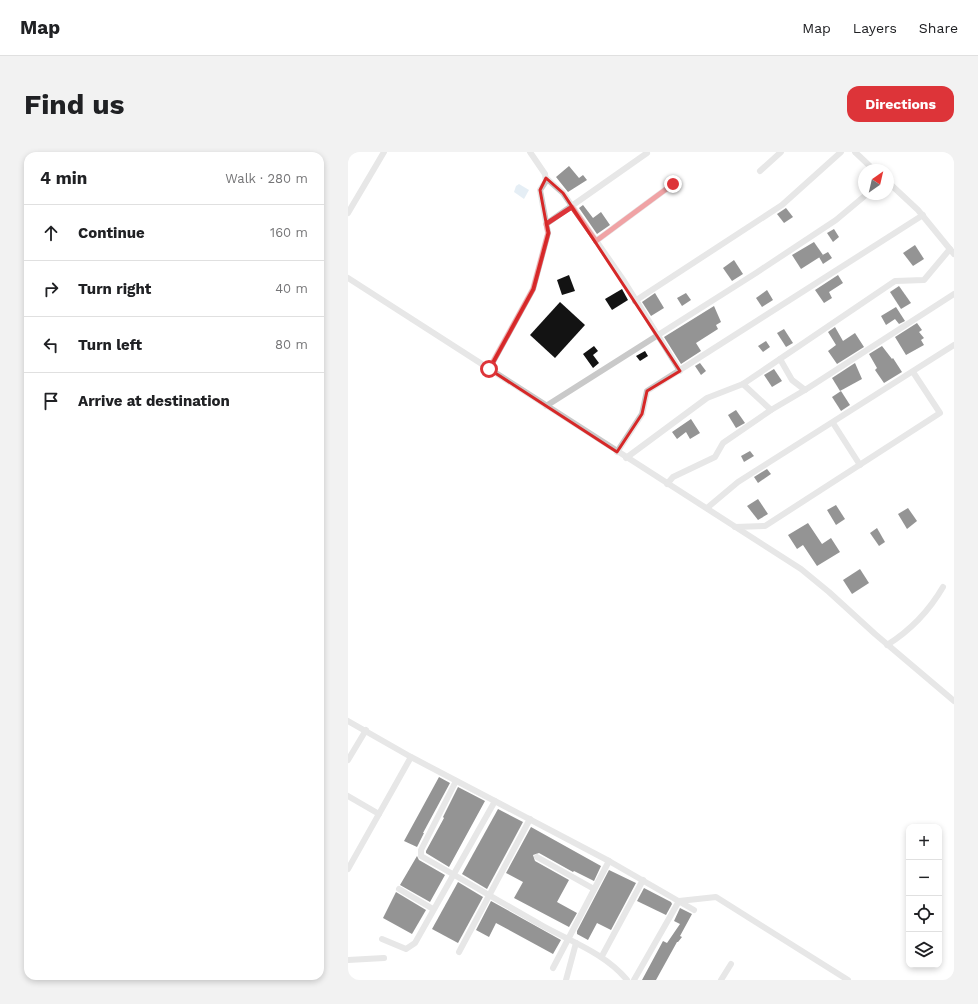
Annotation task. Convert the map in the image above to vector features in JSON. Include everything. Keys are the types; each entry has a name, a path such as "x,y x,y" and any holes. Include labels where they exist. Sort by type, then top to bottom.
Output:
{"street":[{"path":"348,213 384,152"},
{"path":"530,152 545,174 546,178 563,193 596,241 680,371"},
{"path":"760,170 781,152"},
{"path":"635,301 782,205 841,152"},
{"path":"855,152 868,164"},
{"path":"546,224 647,153"},
{"path":"489,369 533,289 548,233 540,190 546,181 546,178"},
{"path":"596,241 673,184"},
{"path":"894,188 923,215 954,254"},
{"path":"546,406 756,273 836,220 860,200"},
{"path":"617,452 642,414 647,391 923,215"},
{"path":"626,458 706,398 743,384 895,280 924,280 950,249"},
{"path":"348,278 626,458 707,508 807,574 887,645 954,701"},
{"path":"667,484 673,477 716,457 722,443 771,410 805,390 954,294"},
{"path":"707,508 738,482 954,346"},
{"path":"780,359 792,380 805,390"},
{"path":"735,527 765,526 940,413 913,372"},
{"path":"743,384 771,410"},
{"path":"833,423 860,465"},
{"path":"887,645 911,627 933,604 943,587"},
{"path":"348,721 411,757 609,861 694,910"},
{"path":"348,760 366,730"},
{"path":"348,869 411,757"},
{"path":"456,781 420,853 421,856 568,940 602,956 627,980"},
{"path":"348,796 379,814"},
{"path":"382,939 406,949 412,946 495,801"},
{"path":"459,952 530,819"},
{"path":"537,857 594,889"},
{"path":"553,968 609,861"},
{"path":"602,956 643,880"},
{"path":"399,889 433,909"},
{"path":"679,901 716,897 848,980"},
{"path":"634,980 679,901"},
{"path":"566,980 576,944"},
{"path":"348,960 384,958"},
{"path":"721,980 731,964"}],"highlighted area":[{"path":"546,178 563,193 680,371 647,391 642,414 617,452 489,369 533,289 548,233 540,190"}],"water":[{"path":"519,184 529,190 524,199 514,192 516,186"}],"building":[{"path":"569,166 579,178 583,175 587,180 568,192 556,177"},
{"path":"583,205 593,218 601,212 610,225 597,234 579,208"},
{"path":"786,208 793,217 784,223 777,214"},
{"path":"834,229 839,237 833,242 827,233"},
{"path":"814,242 823,255 801,269 792,255"},
{"path":"915,245 924,259 913,266 903,253"},
{"path":"828,252 832,258 823,264 819,257"},
{"path":"734,260 743,274 732,281 723,268"},
{"path":"569,275 575,291 562,295 557,280"},
{"path":"838,275 843,283 829,292 832,298 824,303 815,290"},
{"path":"899,286 911,303 901,309 890,292"},
{"path":"622,289 628,300 612,310 605,299"},
{"path":"767,290 773,300 762,307 756,298"},
{"path":"655,293 664,308 651,316 642,302"},
{"path":"686,293 691,300 682,306 677,298"},
{"path":"560,302 585,325 555,358 530,335"},
{"path":"714,306 721,322 716,325 718,329 696,343 701,351 681,364 664,337"},
{"path":"896,307 905,321 899,324 895,319 886,325 881,316"},
{"path":"917,323 922,330 919,332 924,338 921,340 924,345 906,355 895,337"},
{"path":"835,327 843,341 855,333 864,347 837,364 828,351 836,345 828,332"},
{"path":"784,329 793,343 786,347 777,333"},
{"path":"766,341 770,347 763,352 758,346"},
{"path":"594,346 598,351 593,355 599,363 593,368 583,354"},
{"path":"882,346 892,359 893,358 902,372 884,383 875,370 877,368 869,354"},
{"path":"645,351 648,356 640,361 636,356"},
{"path":"700,363 706,371 701,375 695,366"},
{"path":"855,363 862,379 840,391 832,378"},
{"path":"774,369 782,381 772,387 764,375"},
{"path":"841,391 850,405 841,411 832,397"},
{"path":"736,410 745,423 736,428 728,415"},
{"path":"691,419 700,433 690,439 686,432 677,439 672,432"},
{"path":"750,451 754,456 744,462 741,456"},
{"path":"767,469 771,474 758,483 754,477"},
{"path":"758,499 768,514 758,520 747,506"},
{"path":"836,505 845,519 836,525 827,510"},
{"path":"908,508 917,521 907,529 898,514"},
{"path":"808,523 822,544 831,538 840,552 817,566 803,545 797,549 788,535"},
{"path":"877,528 885,542 879,546 870,533"},
{"path":"860,569 869,583 852,594 843,580"},
{"path":"439,777 450,783 417,847 404,841"},
{"path":"458,787 485,801 449,867 426,853 426,851 444,818 443,817"},
{"path":"498,809 523,822 487,889 462,874"},
{"path":"531,827 601,866 594,881 574,871 573,872 539,853 533,855 535,861 569,880 557,902 577,913 569,927 514,898 523,882 506,873"},
{"path":"417,856 419,860 445,875 430,902 400,885"},
{"path":"609,870 636,883 611,930 597,923 588,940 577,934 577,931"},
{"path":"458,882 483,897 458,943 432,929"},
{"path":"644,888 671,902 672,904 666,915 637,901"},
{"path":"396,892 426,910 412,934 383,918"},
{"path":"491,901 561,940 553,954 496,923 489,937 476,930"},
{"path":"680,908 692,914 680,936 682,937 677,942 656,980 642,980 663,941 667,943 680,924 674,921"}],"route":[{"path":"489,369 533,289 548,233 546,224 572,207 596,241 673,184"}]}
